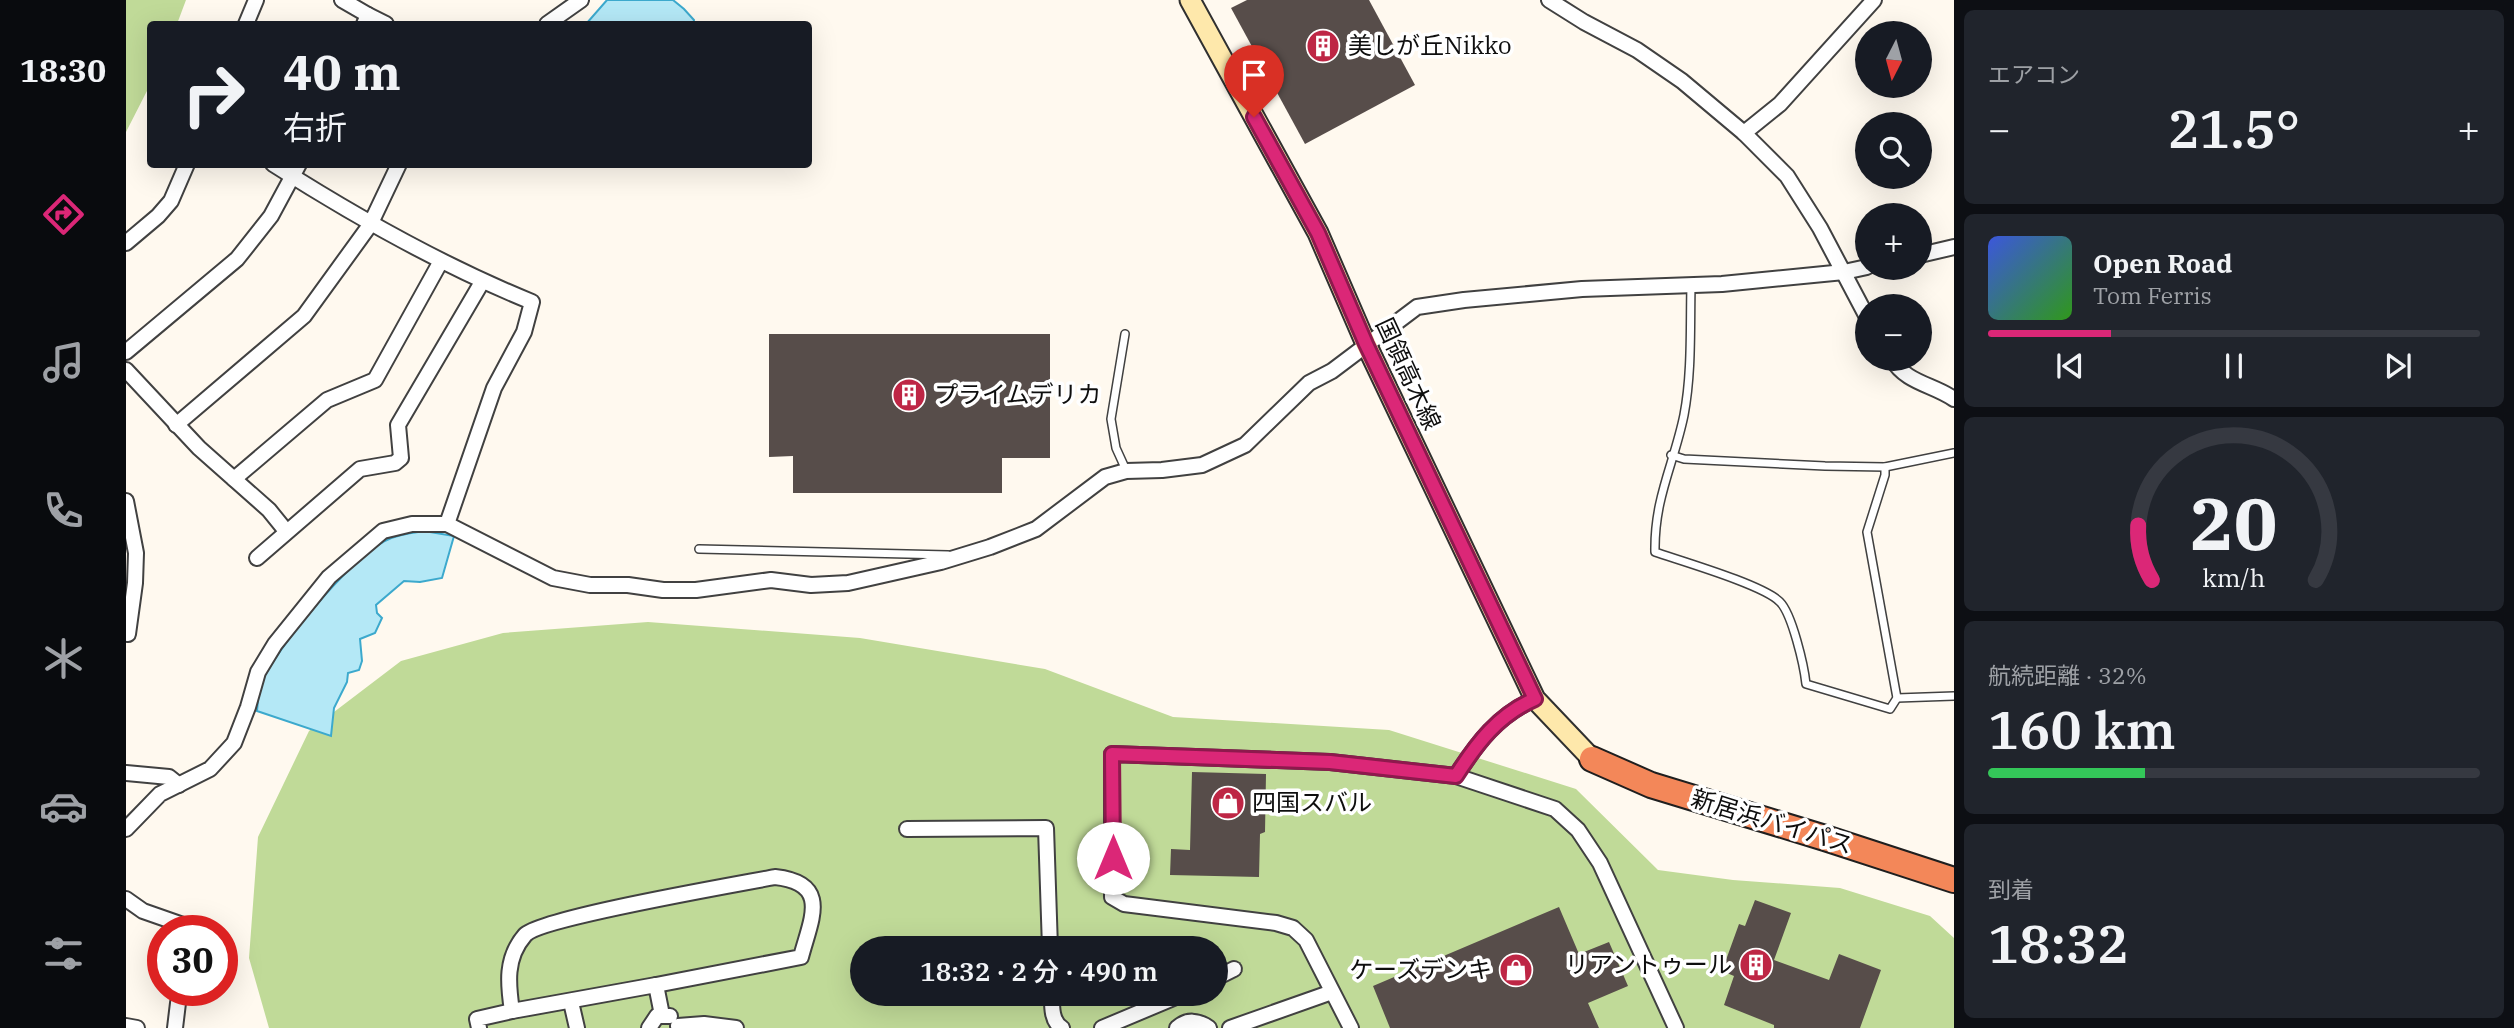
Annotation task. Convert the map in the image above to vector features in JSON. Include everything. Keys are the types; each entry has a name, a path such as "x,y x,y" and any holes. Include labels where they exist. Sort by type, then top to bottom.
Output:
{"highway":[{"name":"新居浜バイパス","path":"1592,759 1651,785 1954,880"}],"main road":[{"name":"国領高木線","path":"1190,0 1318,233 1366,344 1535,699 1592,759"}],"street":[{"path":"247,21 256,0"},
{"path":"342,0 366,20"},
{"path":"551,21 581,0"},
{"path":"1549,0 1637,50 1682,81 1744,133 1787,176 1820,228 1855,294"},
{"path":"1744,133 1780,104 1874,0"},
{"path":"126,243 171,201 185,168"},
{"path":"176,425 304,316 370,225 397,168"},
{"path":"126,352 237,259 271,216 296,171 370,225 482,282 532,302 524,332 494,388 447,524"},
{"path":"1932,252 1954,247"},
{"path":"234,479 327,400 375,380 441,261"},
{"path":"126,830 160,794 210,769 234,743 258,672 275,644 329,577 383,531 412,524 447,524 552,578 590,585 696,590 771,580 811,586 848,583 963,556 1036,528 1105,477 1126,471 1202,465 1245,445 1309,383 1332,371 1417,307 1582,289 1691,286 1855,270"},
{"path":"257,558 360,470 395,463 401,458 398,425 482,282"},
{"path":"126,370 176,425 269,510 286,531"},
{"path":"1900,371 1916,382 1954,399"},
{"path":"126,501 136,553 131,567 128,634"},
{"path":"1456,776 1475,746 1514,708 1535,699"},
{"path":"1351,1028 1306,940 1293,928 1276,923 1124,904 1112,897 1112,754 1330,762 1456,776 1555,809 1578,830 1600,863 1676,1028"},
{"path":"126,772 169,777 179,785"},
{"path":"907,829 1046,828 1050,936"},
{"path":"479,1028 477,1018 802,957 815,905 812,894 793,878 775,877 565,919 526,933 512,956 507,982 512,1011"},
{"path":"126,899 143,911 154,915"},
{"path":"1228,973 1234,970"},
{"path":"656,985 662,1015"},
{"path":"1230,1028 1332,992"},
{"path":"571,1002 577,1028"},
{"path":"175,1028 178,1006"},
{"path":"1052,1006 1057,1025 1062,1028"},
{"path":"1102,1028 1152,1006"},
{"path":"1176,1006 1179,1026 1196,1021 1209,1028"},
{"path":"649,1028 652,1020 662,1015 674,1019 678,1027 704,1024 736,1028"},
{"path":"126,1026 137,1028"}],"lane":[{"path":"1691,286 1688,386 1684,417 1662,484 1654,530 1655,552 1765,592 1781,603 1792,626 1806,684 1891,709 1897,698 1867,532 1885,475 1885,467"},
{"path":"1125,334 1111,419 1116,448 1126,471"},
{"path":"1671,456 1799,465 1885,467 1954,453"},
{"path":"699,549 963,556"},
{"path":"1897,698 1954,696"}],"green space":[{"path":"126,0 186,0 178,21 147,21 147,91 126,132"},
{"path":"648,622 860,638 1045,669 1173,717 1389,730 1576,789 1658,870 1733,880 1840,888 1930,916 1954,938 1954,1028 269,1028 249,958 258,837 309,731 401,661 503,633"}],"water":[{"path":"607,0 673,0 694,20 694,21 589,21"},
{"path":"424,531 454,536 442,578 420,582 404,581 376,605 377,613 382,618 375,633 360,639 362,661 359,670 348,673 347,682 334,708 331,736 257,711 260,687 269,669 297,629 334,585 383,542"}],"building":[{"name":"美しが丘Nikko","path":"1247,0 1369,0 1415,85 1305,144 1231,8"},
{"name":"プライムデリカ","path":"769,334 1050,334 1050,458 1002,458 1002,493 793,493 793,456 769,457"},
{"name":"四国スバル","path":"1192,772 1266,774 1265,832 1260,834 1259,877 1170,875 1171,849 1190,850"},
{"name":"リアントゥール","path":"1755,900 1791,913 1774,960 1829,980 1839,954 1881,970 1860,1028 1774,1028 1774,1025 1724,1005 1734,976 1722,971 1739,924 1745,926"},
{"name":"ケーズデンキ","path":"1559,907 1579,954 1609,942 1628,986 1588,1003 1599,1028 1390,1028 1373,986"}],"place":[{"name":"美しが丘Nikko","path":"1323,46"},
{"name":"プライムデリカ","path":"909,395"},
{"name":"四国スバル","path":"1228,803"},
{"name":"リアントゥール","path":"1756,965"},
{"name":"ケーズデンキ","path":"1516,970"}],"route":[{"path":"1113,858 1112,754 1330,762 1456,776 1475,746 1514,708 1535,699 1366,344 1318,233 1254,117"}]}
